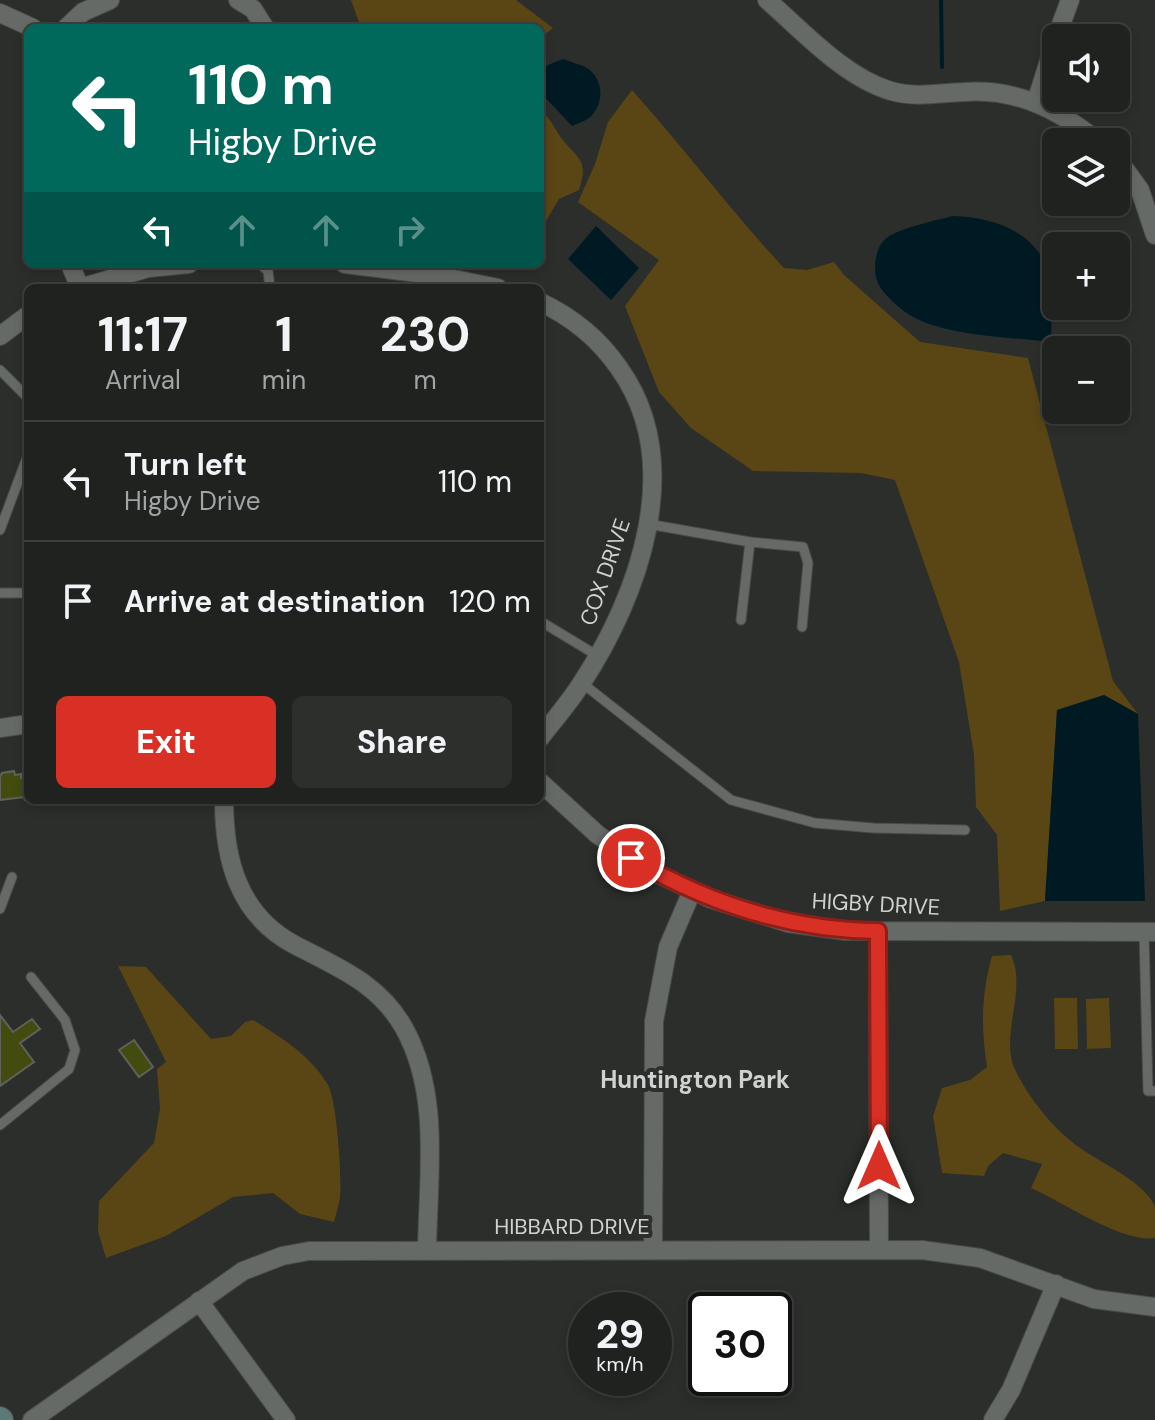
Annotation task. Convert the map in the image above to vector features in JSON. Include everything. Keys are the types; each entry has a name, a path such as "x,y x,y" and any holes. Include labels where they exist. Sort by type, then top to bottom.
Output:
{"street":[{"path":"70,24 83,12 110,0"},
{"path":"238,0 253,9 262,24"},
{"path":"767,0 839,61 869,82 888,90 911,96 987,91 1012,94 1036,102 1077,128"},
{"path":"1061,24 1070,0"},
{"path":"0,13 24,24"},
{"path":"1036,102 1042,83"},
{"path":"1130,176 1140,190 1155,235"},
{"path":"94,284 148,268"},
{"path":"405,268 435,270 484,284"},
{"name":"COX DRIVE","path":"544,304 588,332 610,355 638,402 652,457 653,486 648,524 631,585 598,656 582,683 544,733"},
{"path":"0,336 24,318"},
{"path":"0,728 24,725"},
{"name":"HIGBY DRIVE","path":"544,786 598,835 631,858 692,891 788,923 846,931 1149,932"},
{"path":"224,804 230,866 240,892 254,913 280,936 337,964 368,985 394,1012 415,1050 424,1077 428,1109 427,1250"},
{"path":"653,1249 654,1021 665,957 692,891"},
{"path":"878,931 879,1249"},
{"name":"HIBBARD DRIVE","path":"32,1420 243,1271 282,1256 325,1250 879,1249 966,1255 1094,1299 1155,1307"},
{"path":"993,1420 1011,1390 1056,1284"},
{"path":"199,1301 286,1420"}],"lane":[{"path":"0,370 24,394"},
{"path":"0,530 24,466"},
{"path":"648,524 750,542 803,547 808,563 802,627"},
{"path":"741,620 750,542"},
{"path":"0,593 24,593"},
{"path":"544,623 598,656"},
{"path":"582,683 731,800 815,823 965,830"},
{"path":"0,909 12,877"},
{"path":"1149,932 1151,1014 1148,1091 1155,1091"},
{"path":"0,1125 69,1069 75,1050 65,1020 31,977"}],"shaded area":[{"path":"351,0 516,0 553,28 544,35 544,24 360,24"},
{"path":"632,90 784,268 807,270 834,262 844,275 920,342 1028,358 1042,411 1042,424 1045,424 1113,681 1138,714 1104,695 1057,710 1045,901 1000,911 997,835 976,807 974,755 959,662 895,480 861,473 753,471 691,428 659,392 625,306 659,260 578,202 595,164 608,122"},
{"path":"544,114 582,166 579,190 559,199 544,224"},
{"path":"1011,955 1017,981 1010,1052 1017,1073 1036,1104 1062,1133 1134,1182 1150,1198 1155,1207 1155,1238 1142,1238 1110,1228 1031,1188 1042,1164 1003,1153 988,1166 984,1176 942,1173 933,1116 942,1088 970,1080 987,1067 983,1012 988,970 992,956"},
{"path":"118,966 146,967 211,1039 231,1036 245,1022 253,1020 285,1040 313,1065 328,1085 336,1122 340,1200 334,1222 300,1214 273,1193 233,1197 166,1236 106,1258 98,1231 99,1201 154,1143 160,1109 157,1069 166,1062"},
{"path":"1054,998 1077,998 1078,1049 1055,1049"},
{"path":"1109,998 1111,1048 1087,1049 1086,999"}],"water":[{"path":"563,59 593,73 600,92 594,113 572,126 544,96 544,67"},
{"path":"953,216 980,219 1005,226 1028,240 1042,258 1042,320 1051,320 1051,336 1042,336 1042,341 955,331 921,321 896,304 876,278 878,252 888,237"},
{"path":"596,226 639,268 611,300 568,259"},
{"path":"1104,695 1138,714 1145,901 1045,901 1057,710"}],"building":[{"path":"14,771 15,775 21,774 21,778 24,778 24,797 0,800 2,773"},
{"path":"0,1015 13,1032 32,1019 40,1029 20,1043 34,1062 0,1086"},
{"path":"134,1040 153,1067 139,1077 119,1050"}],"waterway":[{"path":"941,0 942,67"}],"district":[{"name":"Huntington Park","path":"695,1079"}],"route":[{"path":"631,858 692,891 748,912 811,927 878,931 879,1166"}]}
